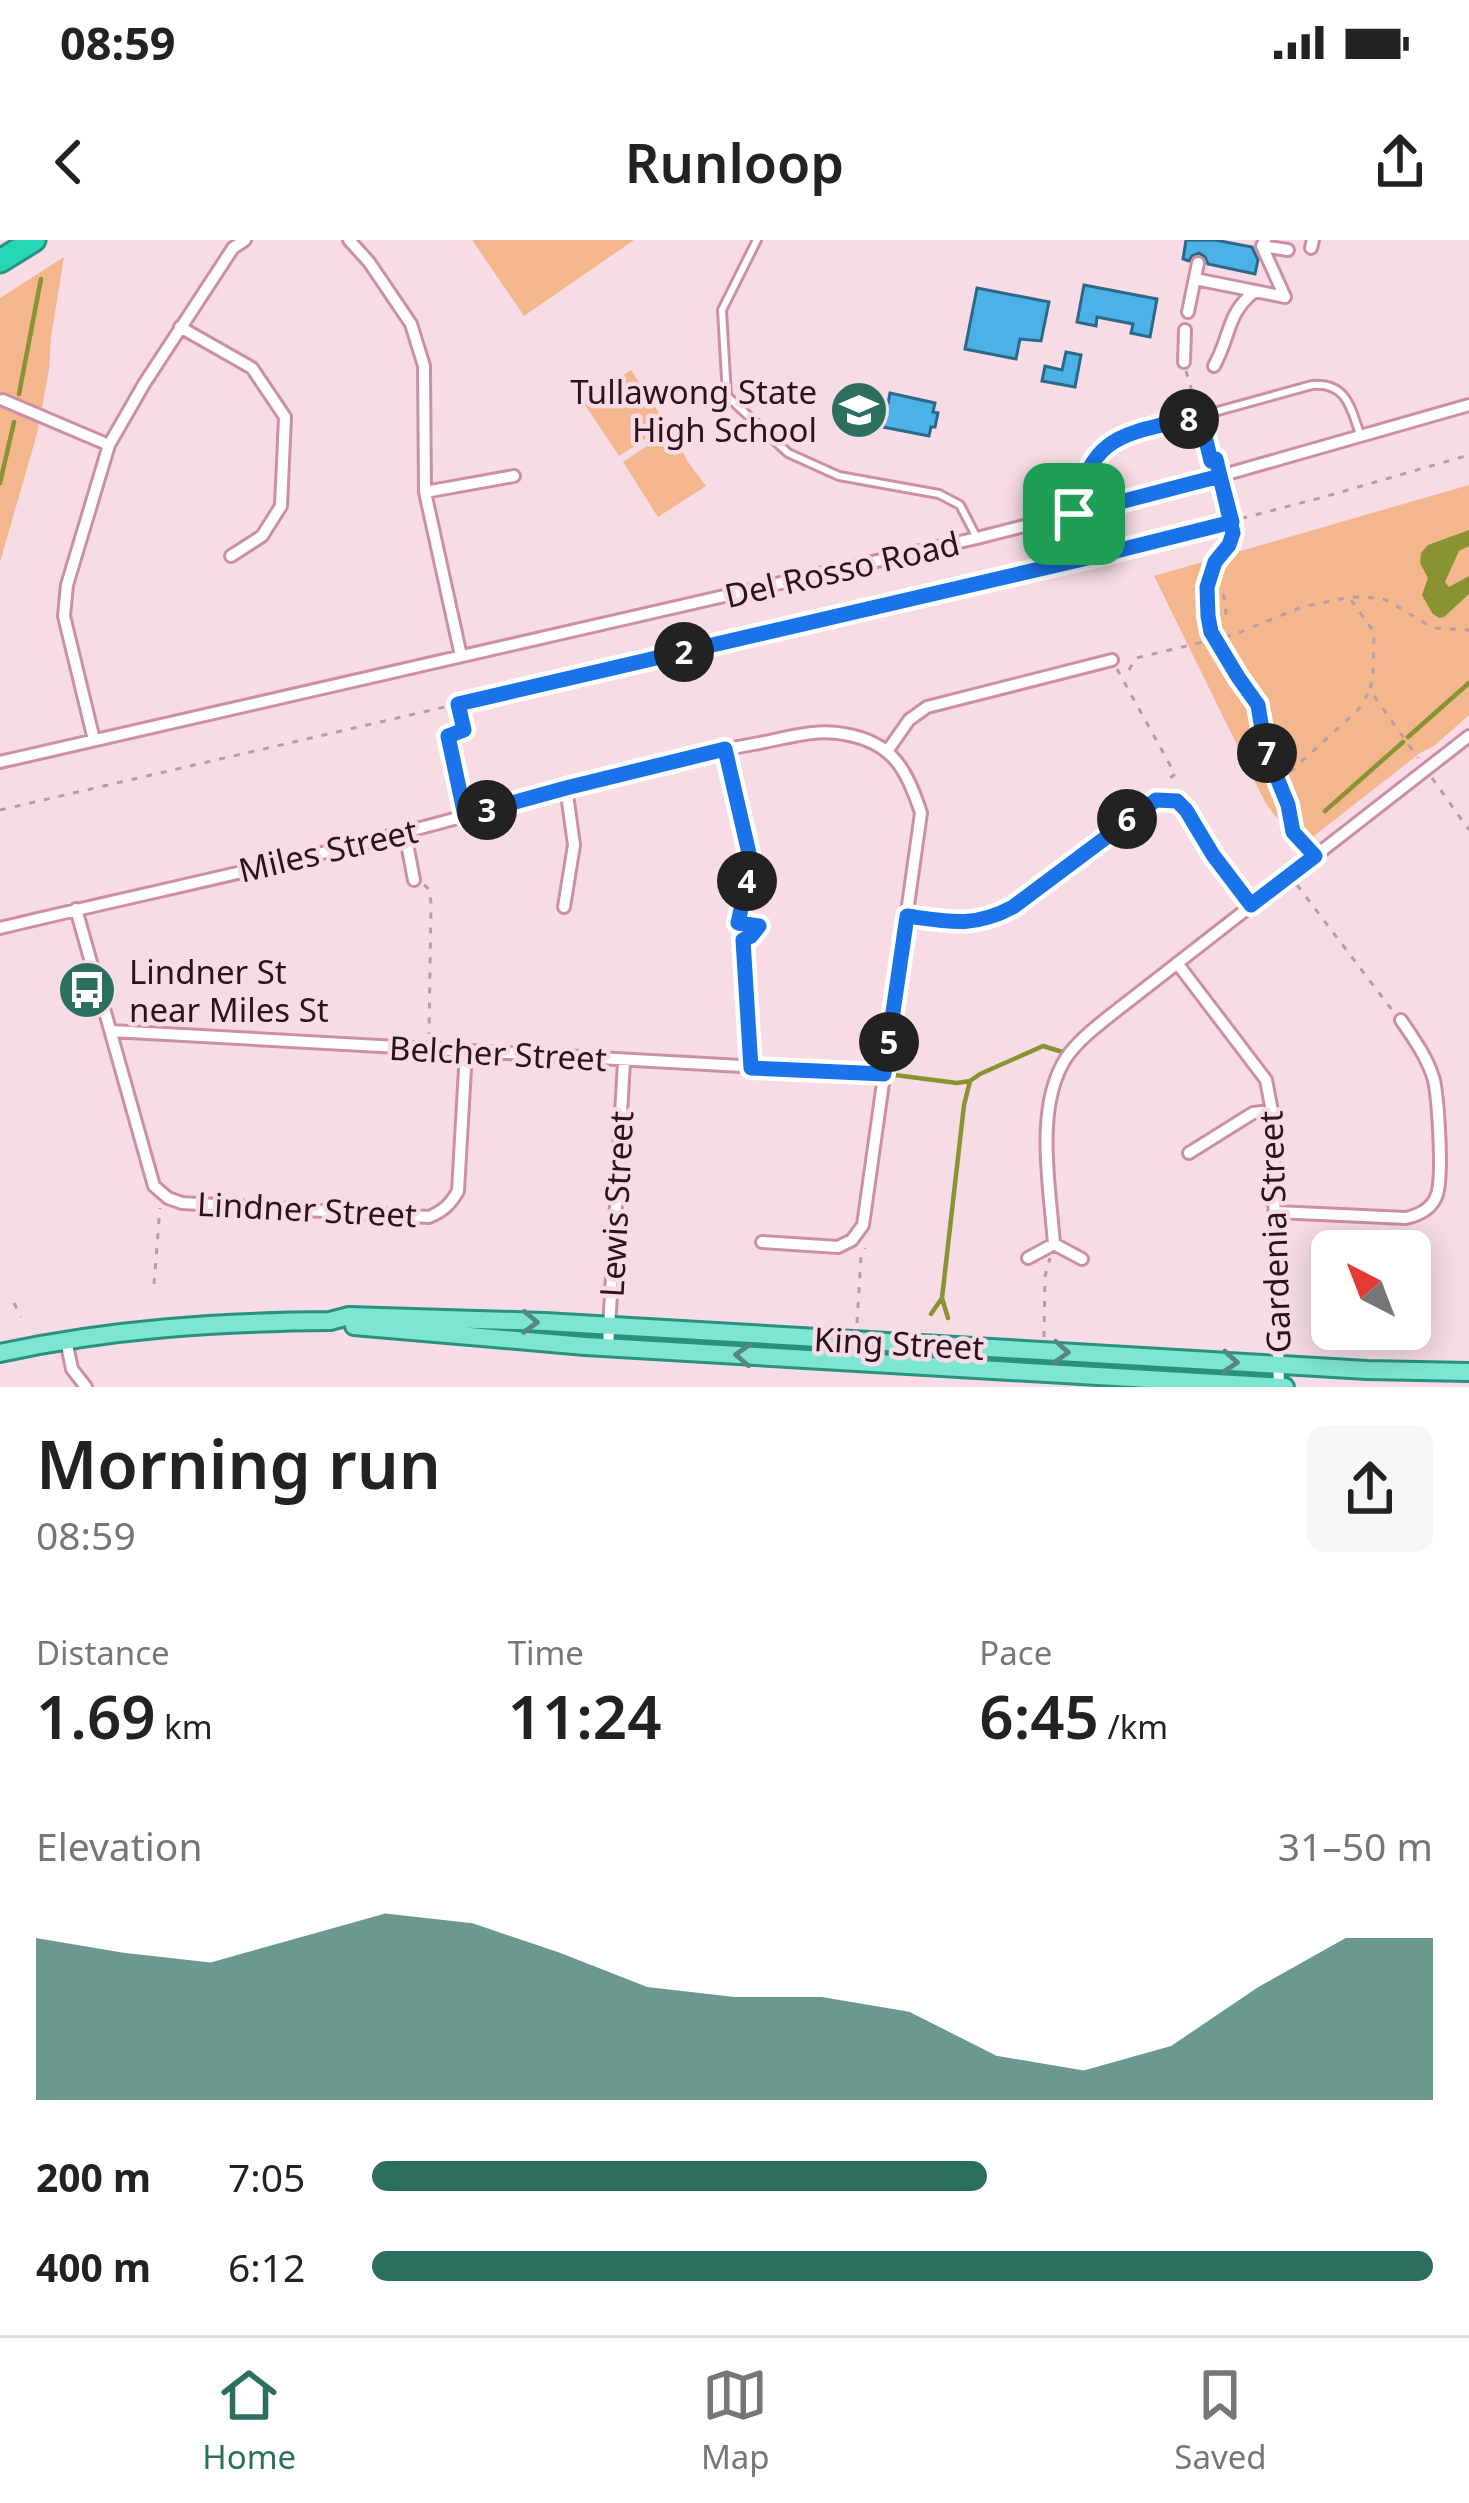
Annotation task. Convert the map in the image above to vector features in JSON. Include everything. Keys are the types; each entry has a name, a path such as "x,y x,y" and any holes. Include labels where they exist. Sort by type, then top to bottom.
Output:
{"highway":[{"path":"0,261 34,240"}],"main road":[{"name":"King Street","path":"0,1353 170,1326 390,1316 1280,1365 1414,1380 1469,1372"},
{"name":"King Street","path":"330,1321 608,1347 1282,1387"}],"street":[{"path":"94,740 64,616 67,585 109,445 180,327 233,248 245,240"},
{"path":"349,240 411,324 424,366 425,492 461,656"},
{"path":"1195,279 1285,297 1264,242 1284,245"},
{"path":"1188,312 1198,262"},
{"path":"1214,366 1234,310 1255,291"},
{"path":"180,327 252,368 285,417 281,506 262,536 231,556"},
{"path":"1184,362 1185,330"},
{"path":"3,400 109,445"},
{"name":"Del Rosso Road","path":"0,762 976,538 1220,476 1469,405"},
{"path":"425,492 514,476"},
{"path":"762,1242 838,1247 852,1240 863,1226 921,813 912,786 888,750 909,720 927,707 1112,660"},
{"name":"Miles Street","path":"0,928 405,832 725,749 825,731 850,734 888,750"},
{"path":"1054,1244 1049,1105 1069,1054 1088,1033 1469,736"},
{"path":"725,749 751,862 738,923"},
{"path":"564,907 574,845 566,788"},
{"path":"907,916 962,923 990,919 1013,907 1149,803 1163,799 1177,801 1186,810 1251,905"},
{"path":"405,832 415,880"},
{"name":"Lindner Street","path":"76,909 154,1186 168,1198 182,1203 428,1217 441,1212 458,1192 466,1051"},
{"name":"Gardenia Street","path":"1177,963 1266,1080 1272,1111 1282,1387"},
{"path":"1276,1212 1406,1218 1417,1216 1435,1201 1441,1181 1435,1084 1401,1020"},
{"name":"Belcher Street","path":"111,1031 884,1074"},
{"name":"Lewis Street","path":"608,1347 624,1061"},
{"path":"1189,1153 1252,1113 1272,1111"},
{"path":"1028,1258 1054,1244"},
{"path":"1054,1244 1082,1259"},
{"path":"66,1340 72,1369 86,1387"}],"lane":[{"path":"757,240 722,310 727,396 788,453 805,461 838,476 939,494 960,505 976,538"},
{"path":"1074,514 1093,458 1106,446 1142,431 1323,384 1348,402 1360,437"}],"path":[{"path":"1184,362 1232,522 1232,539 1215,562 1207,587 1214,640 1258,705 1265,748 1288,805 1293,832 1315,856"},
{"path":"0,810 1096,556 1469,455"},
{"path":"1207,587 1224,596 1226,613 1208,616"},
{"path":"1129,670 1136,658 1233,635 1302,607 1350,597 1381,598 1433,628 1469,629"},
{"path":"1280,782 1358,710 1370,690 1374,632 1350,597"},
{"path":"1224,599 1234,598"},
{"path":"1112,660 1175,774 1168,780"},
{"path":"1370,690 1423,764"},
{"path":"458,704 464,730 448,736 465,816"},
{"path":"1432,777 1469,830"},
{"path":"415,880 429,889 431,903 429,1036"},
{"path":"1297,885 1401,1020"},
{"path":"738,923 759,926 743,940 751,1068"},
{"path":"154,1284 158,1204"},
{"path":"1043,1336 1046,1276 1054,1244"},
{"path":"857,1325 865,1248"},
{"path":"14,1303 21,1317"}],"shaded area":[{"path":"472,240 634,240 524,316"},
{"path":"64,257 37,434 0,562 0,298"},
{"path":"631,370 667,425 619,456 583,402"},
{"path":"671,430 706,486 658,517 623,462"},
{"path":"1469,485 1469,715 1300,847 1266,804 1154,576"},
{"path":"1469,530 1469,546 1459,551 1445,582 1449,587 1469,576 1469,594 1439,618 1422,595 1428,578 1420,563 1421,553 1428,545"}],"building":[{"path":"1186,240 1252,247 1258,260 1255,274 1208,264 1199,253 1189,261 1183,259"},
{"path":"1084,285 1157,299 1150,337 1131,333 1133,324 1097,317 1096,326 1077,322"},
{"path":"977,288 1049,302 1041,341 1020,339 1016,359 965,349"},
{"path":"1066,352 1081,355 1075,387 1042,381 1045,366 1062,370"},
{"path":"890,393 935,403 933,412 938,413 929,436 883,427 883,402 888,403"}],"waterway":[{"path":"19,394 41,279"},
{"path":"0,483 14,422"},
{"path":"1408,737 1469,683"},
{"path":"1325,811 1403,742"},
{"path":"887,1074 957,1083 1043,1046 1069,1054"},
{"path":"948,1318 942,1298 970,1081"},
{"path":"931,1314 942,1298"}],"place":[{"name":"Tullawong State High School","path":"859,410"},
{"name":"Lindner St near Miles St","path":"87,990"}],"route":[{"path":"1074,514 1084,475 1106,446 1200,416 1211,461 1216,459 1232,522 1233,533 1215,562 1207,587 1211,632 1258,705 1265,748 1288,805 1293,832 1315,856 1251,905 1186,810 1177,801 1156,800 1013,907 990,919 962,923 907,916 884,1074 751,1068 743,940 759,926 738,923 751,862 725,749 465,816 448,736 464,730 458,704 1232,522 1220,476 1074,514"}]}
